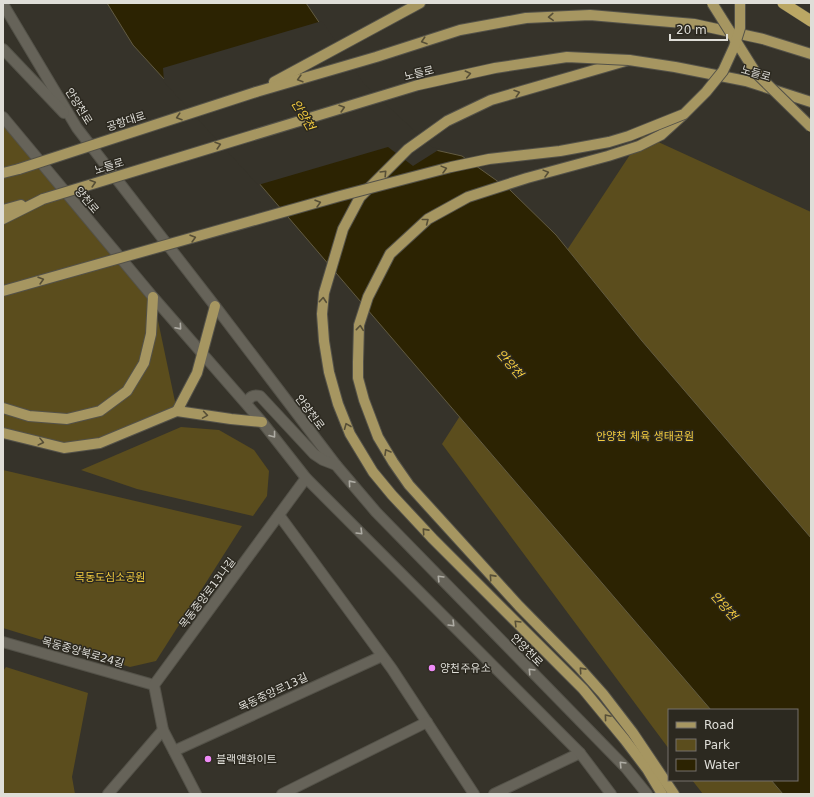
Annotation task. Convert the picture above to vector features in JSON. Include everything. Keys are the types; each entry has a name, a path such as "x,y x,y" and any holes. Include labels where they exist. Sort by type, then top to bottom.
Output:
{"highway":[{"path":"783,3 811,21"}],"main road":[{"path":"256,92 420,3"},
{"path":"712,3 756,74 811,127"},
{"path":"674,794 625,722 603,694 578,666 519,606 409,485 393,462 378,437 364,400 358,378 359,325 368,297 390,254 428,219 468,197 527,178 639,146 660,135 706,92 723,71 734,47 740,28 740,3"},
{"name":"안양천로","path":"3,4 77,128 336,465 376,512 626,768 647,794"},
{"path":"256,92 376,57 460,30 526,18 590,15 694,24 763,39 811,54"},
{"path":"3,49 77,128"},
{"name":"노들로","path":"43,199 418,85 495,68 567,57 630,60 675,67 746,81 811,102"},
{"path":"630,60 491,100 447,121 408,149 360,197 342,229 324,293 322,314 324,341 329,372 338,404 350,434 373,472 433,540 592,700 618,730 647,769 662,794"},
{"name":"공항대로","path":"3,173 256,92"},
{"path":"3,291 332,198 451,167 489,159 560,151 609,142 629,136 684,114"},
{"name":"양천로","path":"3,117 153,297"},
{"path":"3,210 43,199"},
{"path":"3,219 43,199"},
{"path":"153,297 246,403 306,478 580,753 611,794"},
{"path":"3,408 29,416 67,419 100,411 127,391 144,363 151,334 153,297"},
{"path":"177,411 193,384 203,355 215,306"},
{"path":"246,403 251,397 255,395 260,396 314,454 323,460 336,465"},
{"path":"3,433 64,448 100,443 177,411 262,422"},
{"name":"목동중앙로13나길","path":"154,685 306,478"},
{"path":"279,515 382,656 474,794"},
{"name":"목동중앙북로24길","path":"4,645 154,685"},
{"name":"목동중앙로13길","path":"174,751 382,656"},
{"path":"154,685 163,730 196,794"},
{"path":"282,794 427,722"},
{"path":"108,794 163,730"},
{"path":"494,794 580,753"}],"green space":[{"path":"3,117 153,297 177,411 100,443 64,448 3,433"},
{"name":"안양천 체육 생태공원","path":"643,135 811,212 811,794 703,794 693,781 798,781 798,709 668,709 668,748 442,444 538,294"},
{"path":"181,427 219,430 254,450 269,471 267,496 253,516 137,489 81,470"},
{"name":"목동도심소공원","path":"3,470 242,526 156,661 130,667 3,628"},
{"path":"6,667 88,693 72,777 75,794 3,794 3,671"}],"water":[{"name":"안양천","path":"107,3 306,3 362,86 431,149 462,156 510,190 556,235 642,341 811,538 811,794 783,794 772,781 798,781 798,709 710,709 258,182 133,45"}],"pier":[{"path":"322,21 364,84 432,147 440,149 413,166 388,147 258,185 164,82 163,68"}],"place":[{"name":"양천주유소","path":"432,668"},
{"name":"블랙앤화이트","path":"208,759"}]}
